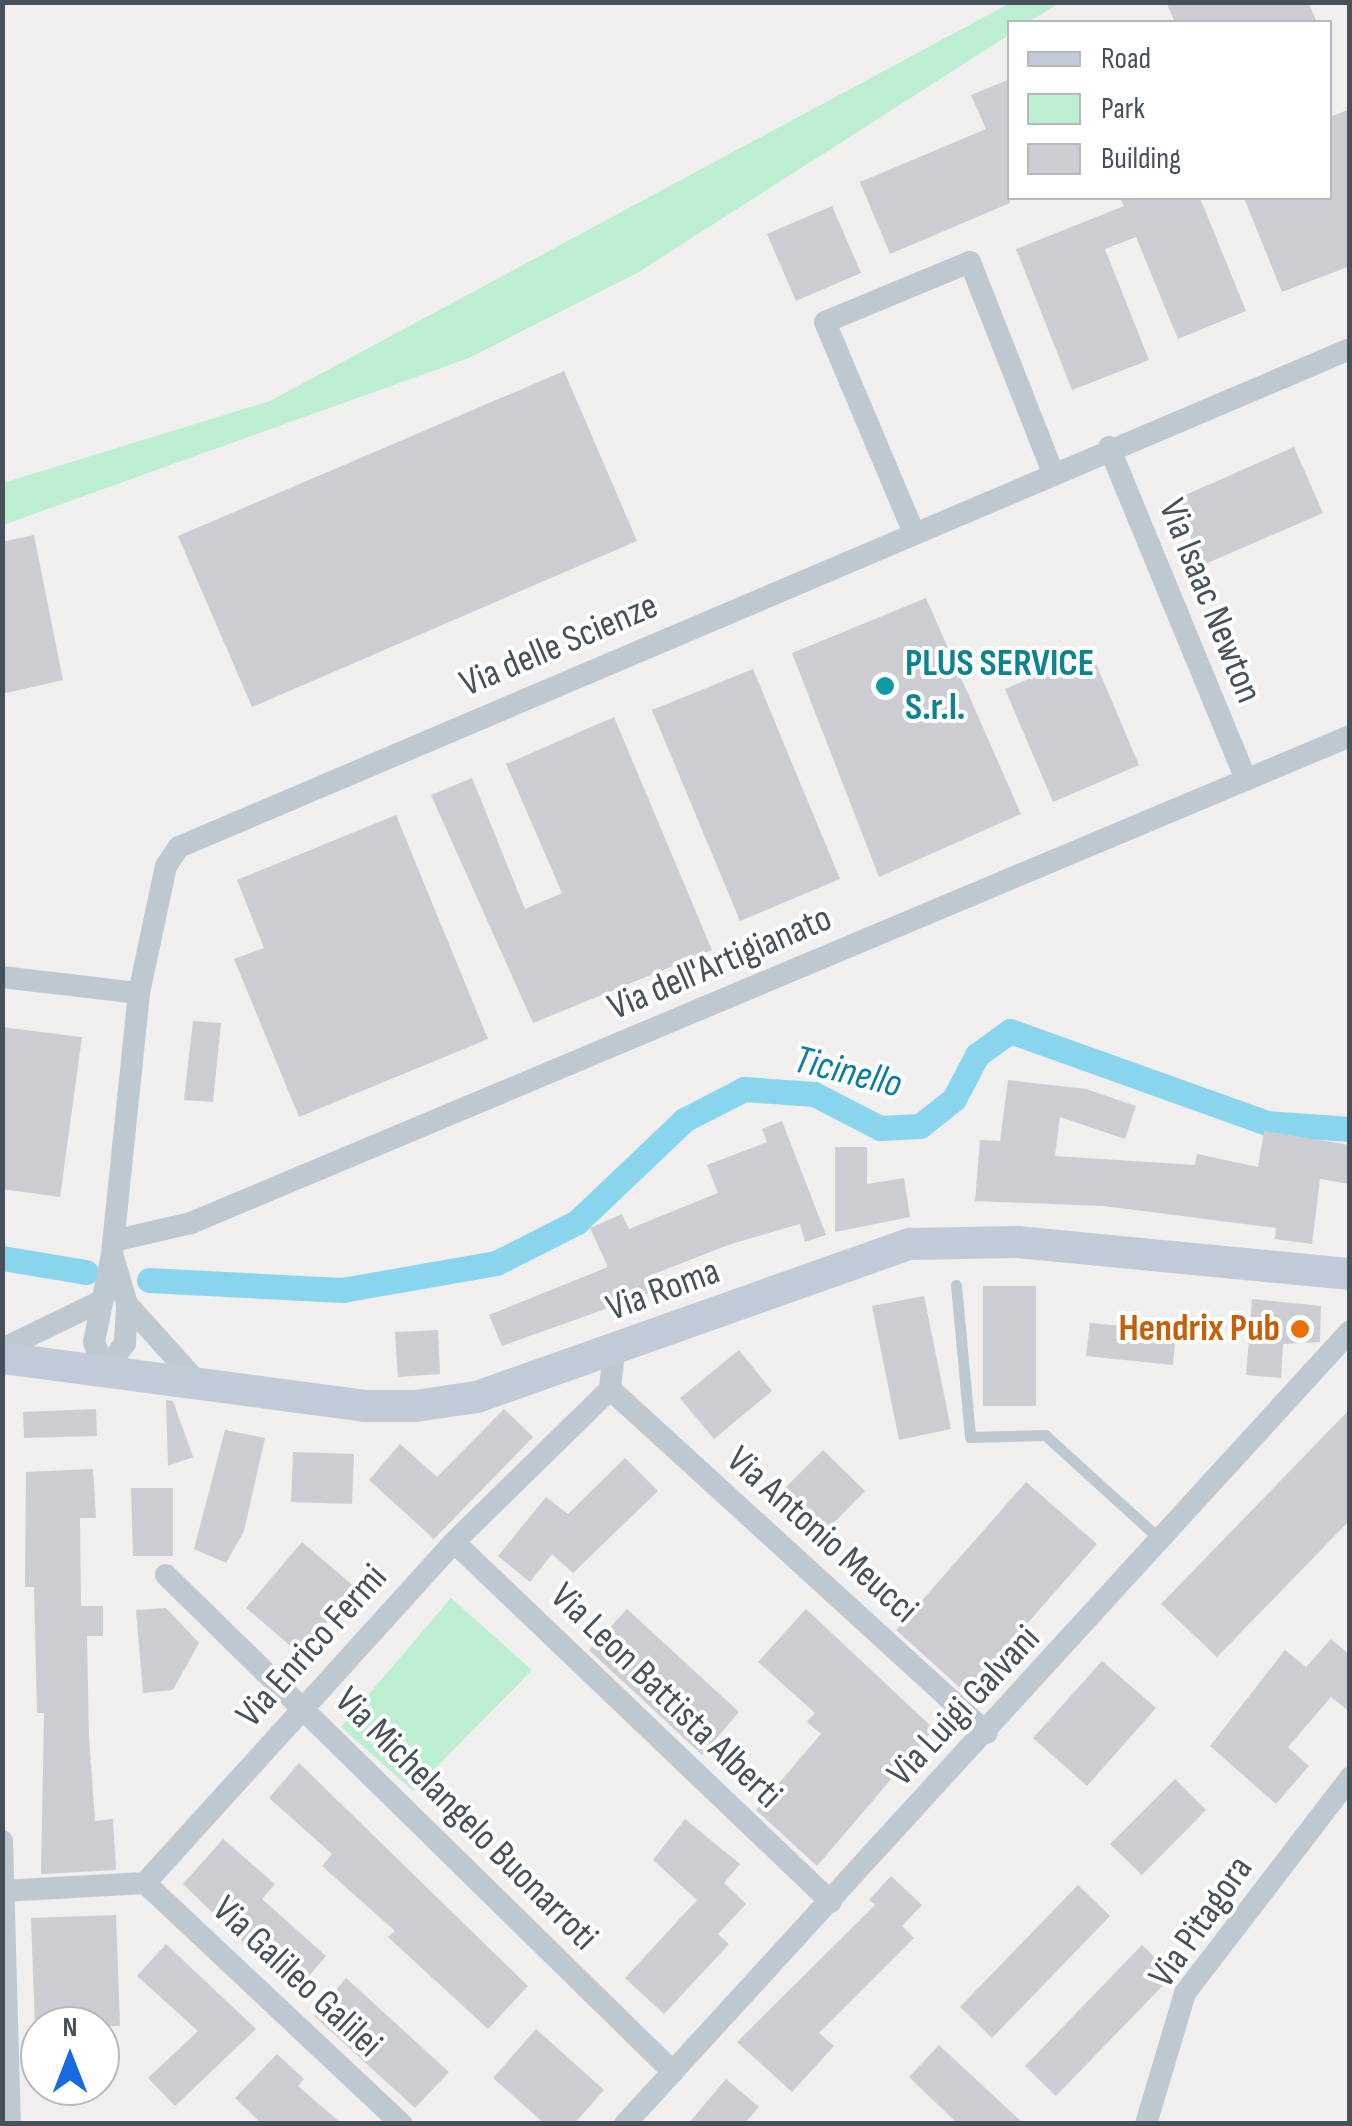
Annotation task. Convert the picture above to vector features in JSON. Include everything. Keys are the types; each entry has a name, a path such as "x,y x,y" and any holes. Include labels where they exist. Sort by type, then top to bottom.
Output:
{"street":[{"path":"914,533 825,322 970,262 1053,472"},
{"name":"Via delle Scienze","path":"104,1371 94,1342 98,1303 112,1248 139,994 166,866 179,847 1350,348"},
{"name":"Via Isaac Newton","path":"1109,448 1246,780"},
{"name":"Via dell'Artigianato","path":"112,1248 191,1222 1350,736"},
{"path":"4,972 139,994"},
{"name":"Via Roma","path":"2,1358 415,1406 477,1397 910,1244 1017,1242 1350,1274"},
{"name":"Via delle Scienze","path":"104,1371 124,1343 128,1304 112,1248"},
{"path":"2,1349 98,1303"},
{"name":"Via delle Scienze","path":"128,1304 200,1384"},
{"name":"Via Luigi Galvani","path":"626,2124 1350,1332"},
{"path":"610,1389 614,1350"},
{"name":"Via Enrico Fermi","path":"145,1882 454,1542 610,1389"},
{"name":"Via Antonio Meucci","path":"610,1389 987,1733"},
{"name":"Via Leon Battista Alberti","path":"454,1542 830,1902"},
{"name":"Via Michelangelo Buonarroti","path":"166,1575 673,2072"},
{"name":"Via Pitagora","path":"1146,2124 1185,1993 1350,1778"},
{"path":"2,1841 10,2124"},
{"path":"3,1891 145,1882"},
{"name":"Via Galileo Galilei","path":"145,1882 402,2124"}],"lane":[{"path":"956,1285 970,1437 1045,1435 1162,1541"}],"green space":[{"path":"1012,2 1060,3 1031,20 1007,20 1007,36 637,273 469,358 3,525 3,483 270,401"},
{"path":"451,1598 532,1670 413,1791 341,1727"}],"building":[{"path":"1166,2 1308,2 1316,20 1174,20"},
{"path":"1007,80 1010,203 890,254 860,182 986,129 971,95"},
{"path":"1350,109 1350,266 1282,292 1245,200 1332,200 1332,116"},
{"path":"1121,200 1201,200 1246,311 1178,339 1136,237 1105,249 1149,360 1072,390 1016,249 1124,206"},
{"path":"832,206 861,273 796,301 767,234"},
{"path":"564,371 637,541 252,707 178,536"},
{"path":"1294,447 1323,513 1203,565 1174,500"},
{"path":"34,535 63,680 2,694 2,542"},
{"path":"926,598 1021,814 879,877 792,653"},
{"path":"1091,652 1139,765 1053,802 1005,689"},
{"path":"753,669 840,879 740,921 652,710"},
{"path":"614,717 712,950 533,1023 431,795 472,778 525,909 562,893 506,764"},
{"path":"396,815 488,1039 299,1117 234,959 264,948 237,880"},
{"path":"193,1021 221,1023 213,1102 184,1100"},
{"path":"2,1027 82,1037 60,1197 2,1189"},
{"path":"1008,1080 1086,1089 1136,1106 1125,1139 1060,1117 1055,1156 1195,1165 1197,1154 1258,1167 1264,1131 1350,1145 1350,1184 1320,1179 1312,1244 1275,1239 1276,1228 1103,1206 975,1201 980,1140 1000,1141"},
{"path":"782,1121 826,1235 805,1242 800,1224 731,1244 651,1275 656,1291 502,1346 489,1315 608,1267 590,1228 622,1214 629,1229 718,1193 707,1165 767,1142 762,1129"},
{"path":"835,1147 867,1147 867,1184 904,1178 910,1217 835,1232"},
{"path":"983,1286 1036,1286 1036,1406 983,1406"},
{"path":"924,1296 951,1429 899,1440 872,1306"},
{"path":"1252,1299 1321,1306 1320,1342 1283,1344 1281,1378 1246,1375"},
{"path":"1090,1323 1176,1331 1173,1365 1086,1356"},
{"path":"438,1330 440,1374 398,1377 395,1332"},
{"path":"739,1350 772,1391 714,1439 680,1398"},
{"path":"166,1400 173,1401 193,1457 168,1466"},
{"path":"96,1409 97,1436 24,1438 23,1412"},
{"path":"504,1409 533,1437 434,1539 369,1480 400,1444 437,1477"},
{"path":"1350,1409 1350,1520 1217,1657 1161,1604"},
{"path":"225,1430 265,1438 244,1531 226,1563 194,1549"},
{"path":"823,1450 865,1491 818,1539 776,1497"},
{"path":"293,1452 354,1454 352,1504 291,1502"},
{"path":"625,1458 658,1491 573,1573 552,1554 530,1582 498,1556 546,1497 568,1514"},
{"path":"93,1469 96,1518 80,1518 81,1606 103,1606 103,1636 87,1636 89,1737 95,1821 113,1819 116,1870 41,1874 44,1713 37,1713 34,1587 25,1587 26,1472"},
{"path":"1026,1482 1097,1544 966,1693 896,1630"},
{"path":"131,1488 173,1488 173,1556 133,1556"},
{"path":"302,1542 356,1588 300,1654 246,1608"},
{"path":"166,1608 199,1643 173,1690 143,1693 136,1610"},
{"path":"627,1609 739,1712 702,1755 589,1650"},
{"path":"806,1609 934,1729 817,1866 756,1810 821,1734 807,1722 815,1713 758,1662"},
{"path":"1331,1639 1350,1655 1350,1712 1331,1697 1288,1747 1309,1766 1276,1804 1210,1746 1285,1650 1306,1667"},
{"path":"1102,1661 1156,1708 1087,1786 1033,1738"},
{"path":"299,1763 528,1986 488,2029 388,1937 395,1931 322,1866 332,1854 269,1798"},
{"path":"1175,1779 1206,1810 1142,1875 1110,1844"},
{"path":"685,1819 740,1864 724,1883 746,1904 718,1934 729,1944 664,2014 625,1978 697,1900 653,1860"},
{"path":"223,1839 275,1884 262,1899 326,1956 295,1992 183,1884"},
{"path":"891,1876 922,1905 902,1926 914,1938 819,2033 834,2046 792,2092 737,2042 875,1905 869,1900"},
{"path":"1078,1885 1110,1916 992,2038 960,2007"},
{"path":"116,1915 119,2006 34,2006 31,1918"},
{"path":"166,1944 256,2029 175,2106 148,2078 198,2031 137,1976"},
{"path":"1142,1945 1173,1975 1056,2096 1025,2066"},
{"path":"346,1978 449,2072 415,2108 314,2016"},
{"path":"536,2029 604,2090 574,2124 545,2124 493,2078"},
{"path":"939,2045 1024,2124 958,2124 909,2077"},
{"path":"277,2054 304,2079 298,2086 342,2124 262,2124 235,2098"},
{"path":"726,2079 759,2107 744,2124 688,2124"}],"waterway":[{"name":"Ticinello","path":"149,1280 342,1290 496,1263 577,1222 684,1120 744,1089 814,1094 880,1128 920,1126 954,1099 977,1055 1010,1031 1267,1123 1350,1129"},
{"name":"Ticinello","path":"2,1258 86,1272"}],"place":[{"name":"PLUS SERVICE S.r.l.","path":"885,686"},
{"name":"Hendrix Pub","path":"1300,1329"}]}
